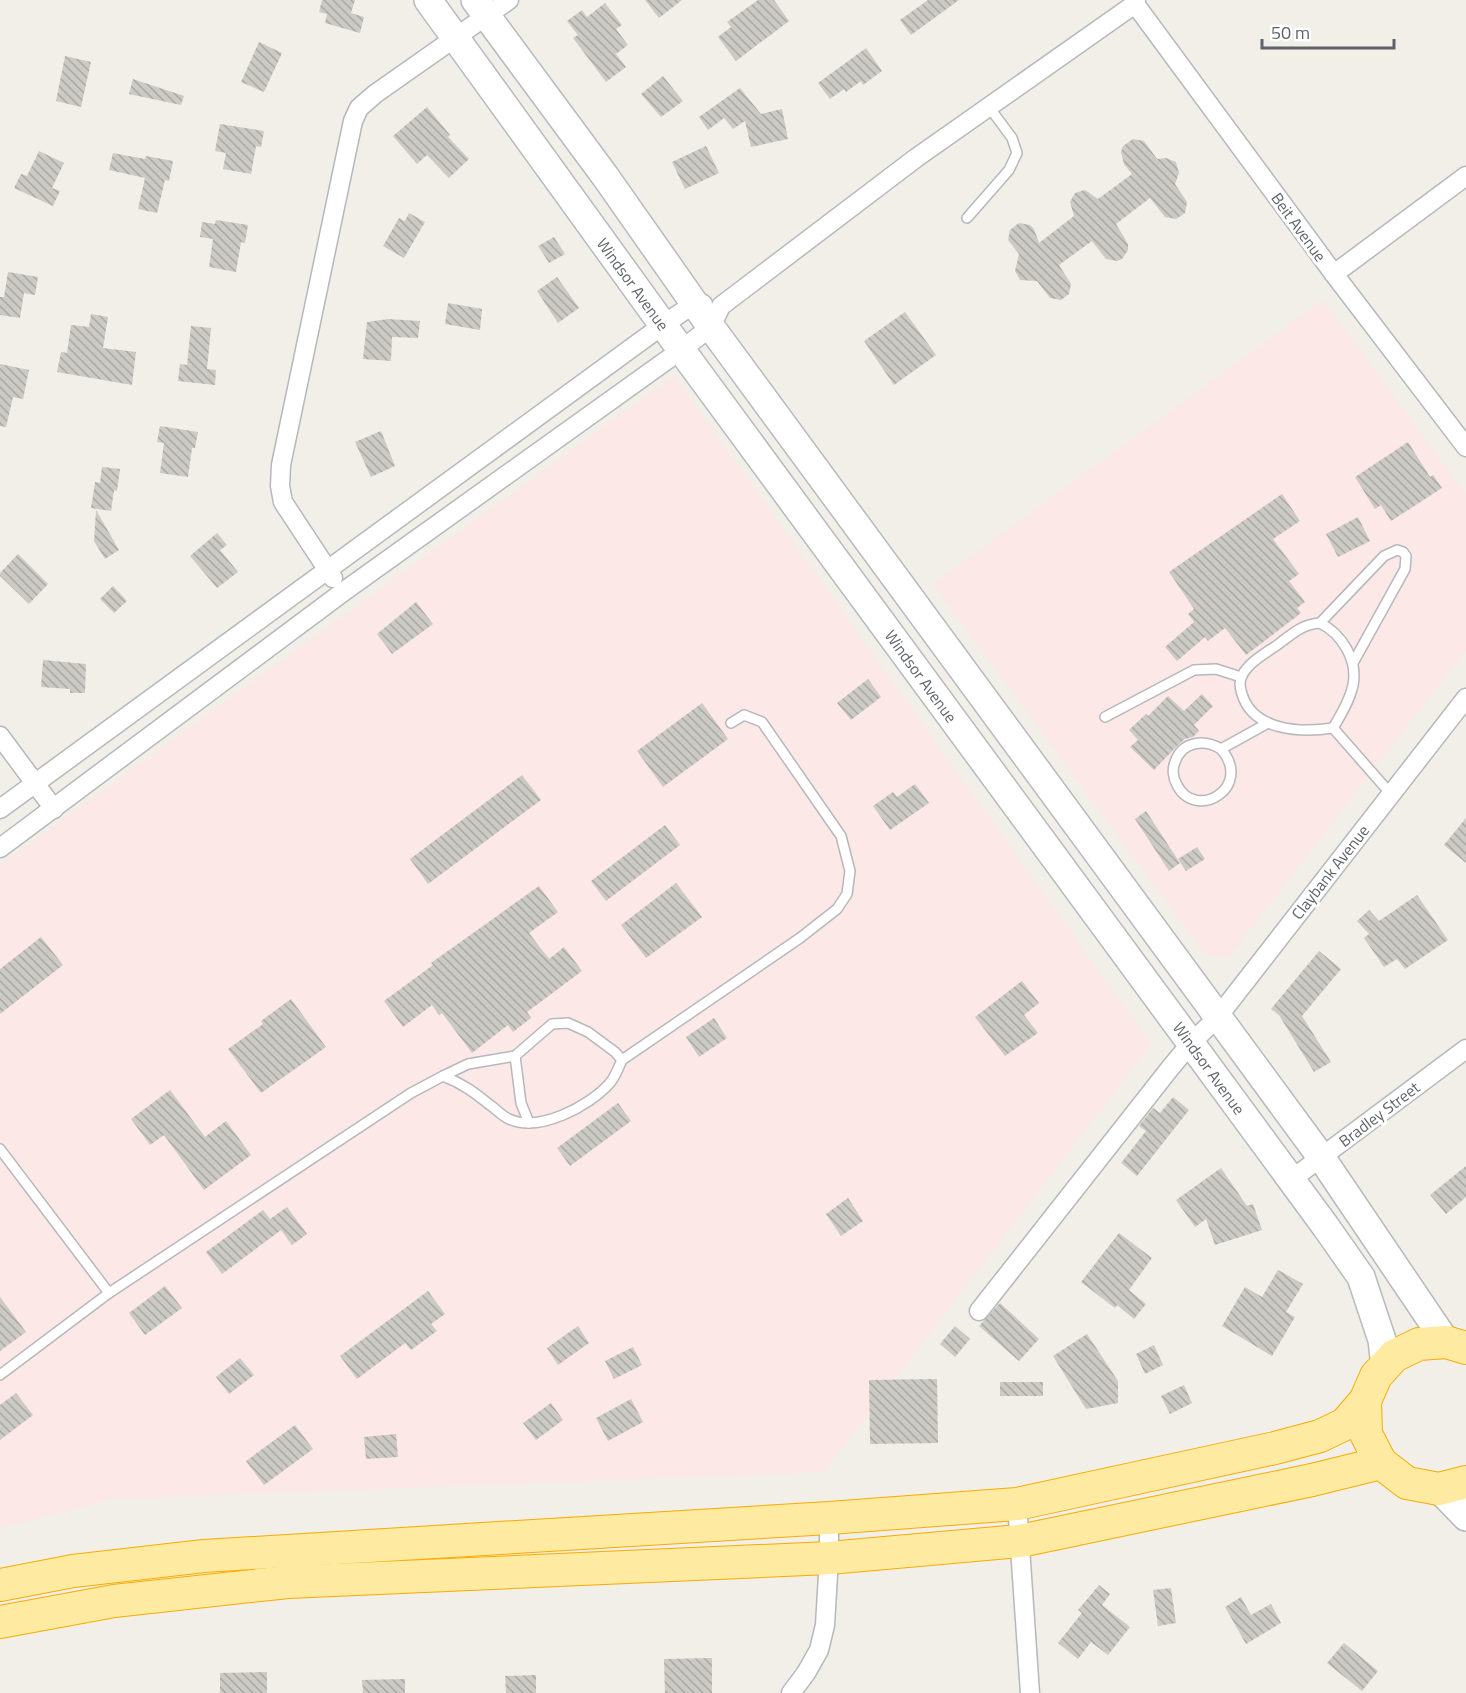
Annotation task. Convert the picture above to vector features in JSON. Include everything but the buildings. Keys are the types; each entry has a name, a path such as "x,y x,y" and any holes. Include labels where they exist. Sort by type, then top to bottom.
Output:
{"highway":[{"path":"0,1585 73,1570 204,1556 829,1518 1017,1504 1275,1448 1320,1436 1345,1424 1365,1401 1376,1376 1394,1356 1419,1344 1456,1345"},
{"path":"1365,1401 1366,1434 1381,1463 1407,1483 1452,1486"},
{"path":"0,1623 114,1601 288,1582 830,1558 1020,1540 1311,1480 1381,1463"},
{"path":"715,1525 720,1563"},
{"path":"534,1536 538,1571"},
{"path":"321,1549 325,1580"}],"main road":[{"name":"Windsor Avenue","path":"428,0 681,350 1292,1179 1360,1277 1382,1340 1385,1366"},
{"path":"481,8 709,312 1217,1018 1321,1157 1456,1345"},
{"path":"1452,1486 1466,1517"}],"street":[{"path":"343,592 284,502 280,486 281,465 353,122 359,108 375,94 456,38 481,8 508,0"},
{"path":"0,848 343,592 681,350 709,312 916,158 1136,2"},
{"name":"Beit Avenue","path":"1136,2 1334,274 1466,447"},
{"path":"1334,274 1466,176"},
{"path":"0,809 663,325 709,312"},
{"name":"Claybank Avenue","path":"979,1311 1191,1043 1217,1018 1466,698"},
{"path":"0,736 54,809"},
{"name":"Bradley Street","path":"1292,1179 1466,1049"},
{"path":"1017,1504 1030,1693"},
{"path":"791,1693 819,1650 825,1625 830,1558 829,1518"}],"lane":[{"path":"967,218 1009,170 1017,153 1012,138 989,107"},
{"path":"1320,623 1384,556 1397,550 1403,552 1407,561 1405,568 1353,663"},
{"path":"1320,623 1330,628 1342,641 1353,663 1353,685 1343,712 1333,728 1310,731 1268,723 1256,715 1244,700 1240,687 1241,677 1247,667 1308,624 1320,623"},
{"path":"1105,717 1194,670 1216,669 1241,677"},
{"path":"443,1076 463,1083 509,1119 529,1123 546,1120 574,1110 598,1095 611,1082 622,1060 800,938 837,909 847,894 850,883 850,871 841,836 762,722 744,715 731,723"},
{"path":"1221,749 1268,723"},
{"path":"1333,728 1390,794"},
{"path":"1204,742 1221,749 1231,764 1232,773 1225,790 1209,800 1191,798 1184,794 1174,779 1173,769 1180,753 1187,747 1204,742"},
{"path":"0,1375 109,1293 411,1093 443,1076 468,1064 515,1056 552,1024 568,1023 588,1032 622,1060"},
{"path":"515,1056 521,1103 529,1123"},
{"path":"0,1149 109,1293"}],"shaded area":[{"path":"1323,300 1466,495 1466,650 1228,958 1206,955 933,584"},
{"path":"674,376 1151,1044 824,1472 111,1499 0,1529 0,865"}]}
